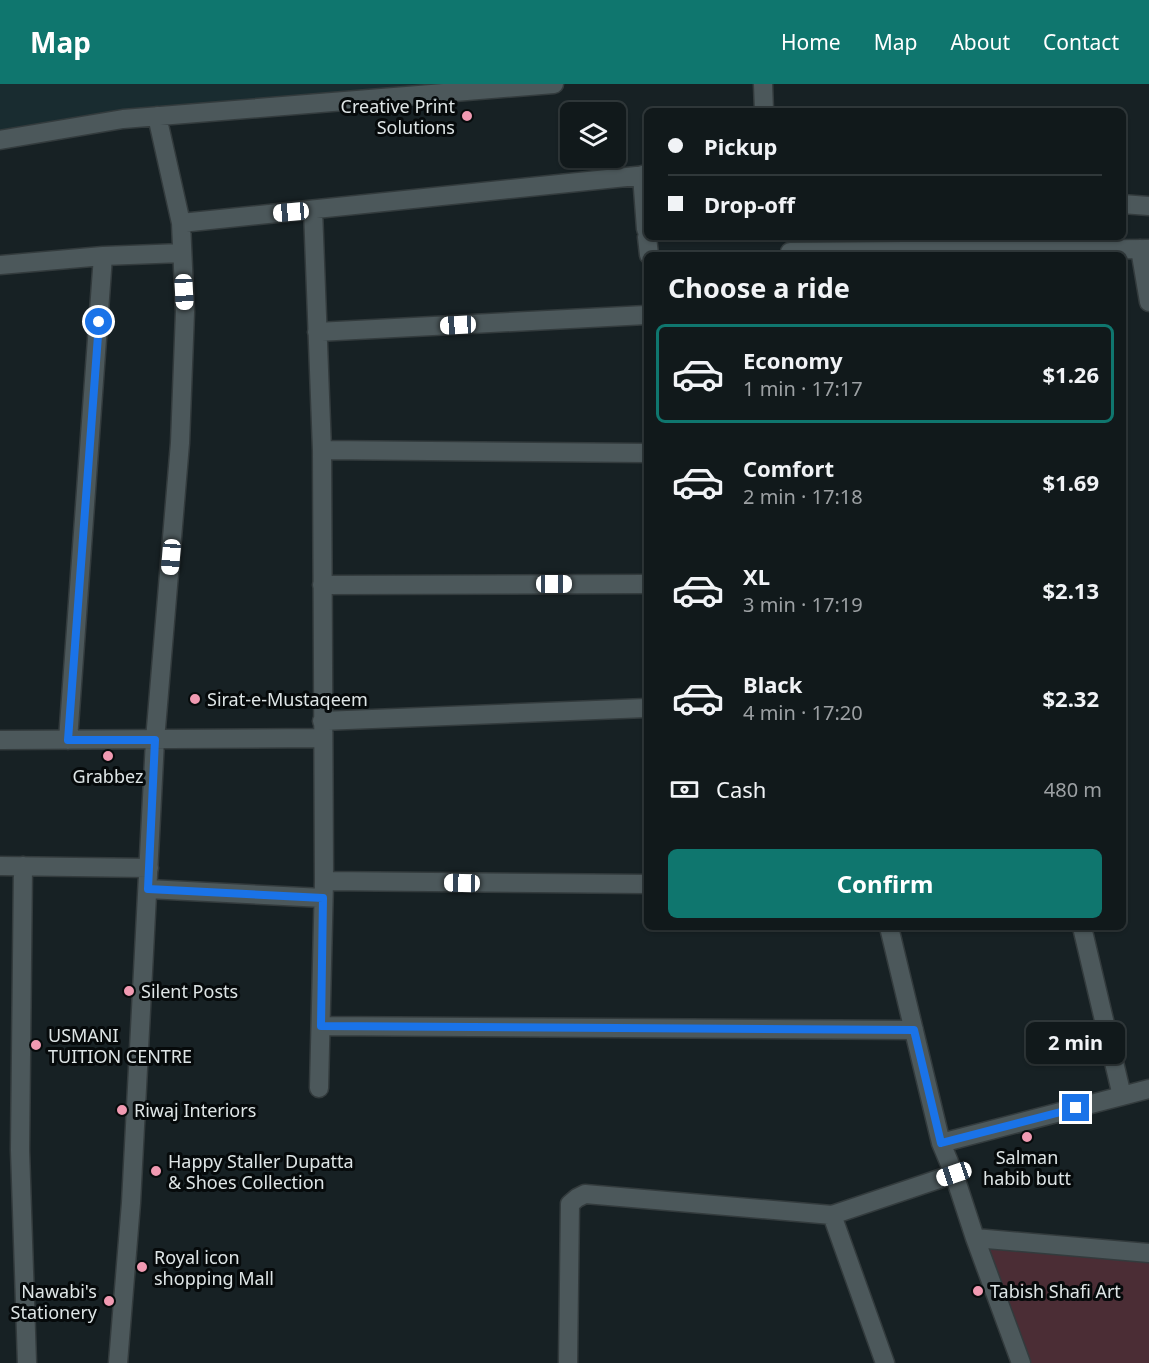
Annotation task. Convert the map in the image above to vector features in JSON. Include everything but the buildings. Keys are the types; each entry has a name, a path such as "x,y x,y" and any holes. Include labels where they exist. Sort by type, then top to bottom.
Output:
{"street":[{"path":"0,140 123,119 554,84"},
{"path":"763,84 764,108"},
{"path":"118,1363 131,1203 155,740 180,443 185,312 181,223 157,116"},
{"path":"181,223 644,175"},
{"path":"1126,204 1149,206"},
{"path":"313,210 322,450 324,890 319,1088"},
{"path":"789,248 930,252"},
{"path":"1010,252 1144,249 1149,302"},
{"path":"0,265 103,256 182,253"},
{"path":"68,740 103,256"},
{"path":"317,332 644,315"},
{"path":"322,450 644,453"},
{"path":"322,585 644,584"},
{"path":"0,740 155,740 644,708"},
{"path":"0,866 149,868"},
{"path":"23,866 20,1150 27,1363"},
{"path":"148,889 324,890 644,884"},
{"path":"890,930 941,1143 1021,1363"},
{"path":"1083,930 1122,1096"},
{"path":"321,1026 914,1030"},
{"path":"941,1143 1149,1089"},
{"path":"568,1363 570,1204 585,1194 832,1215 954,1174"},
{"path":"832,1215 885,1363"},
{"path":"975,1238 1149,1253"}],"shaded area":[{"path":"0,84 550,84 157,116 0,143"},
{"path":"987,1247 1149,1259 1149,1363 1023,1363"}],"place":[{"name":"Creative Print Solutions","path":"467,116"},
{"name":"Sirat-e-Mustaqeem","path":"195,699"},
{"name":"Grabbez","path":"108,756"},
{"name":"Silent Posts","path":"129,991"},
{"name":"USMANI TUITION CENTRE","path":"36,1045"},
{"name":"Riwaj Interiors","path":"122,1110"},
{"name":"Salman habib butt","path":"1027,1137"},
{"name":"Happy Staller Dupatta & Shoes Collection","path":"156,1171"},
{"name":"Royal icon shopping Mall","path":"142,1267"},
{"name":"Tabish Shafi Art","path":"978,1291"},
{"name":"Nawabi's Stationery","path":"109,1301"}],"route":[{"path":"99,322 68,740 155,740 148,889 323,898 321,1026 914,1030 941,1143 1076,1108"}]}
